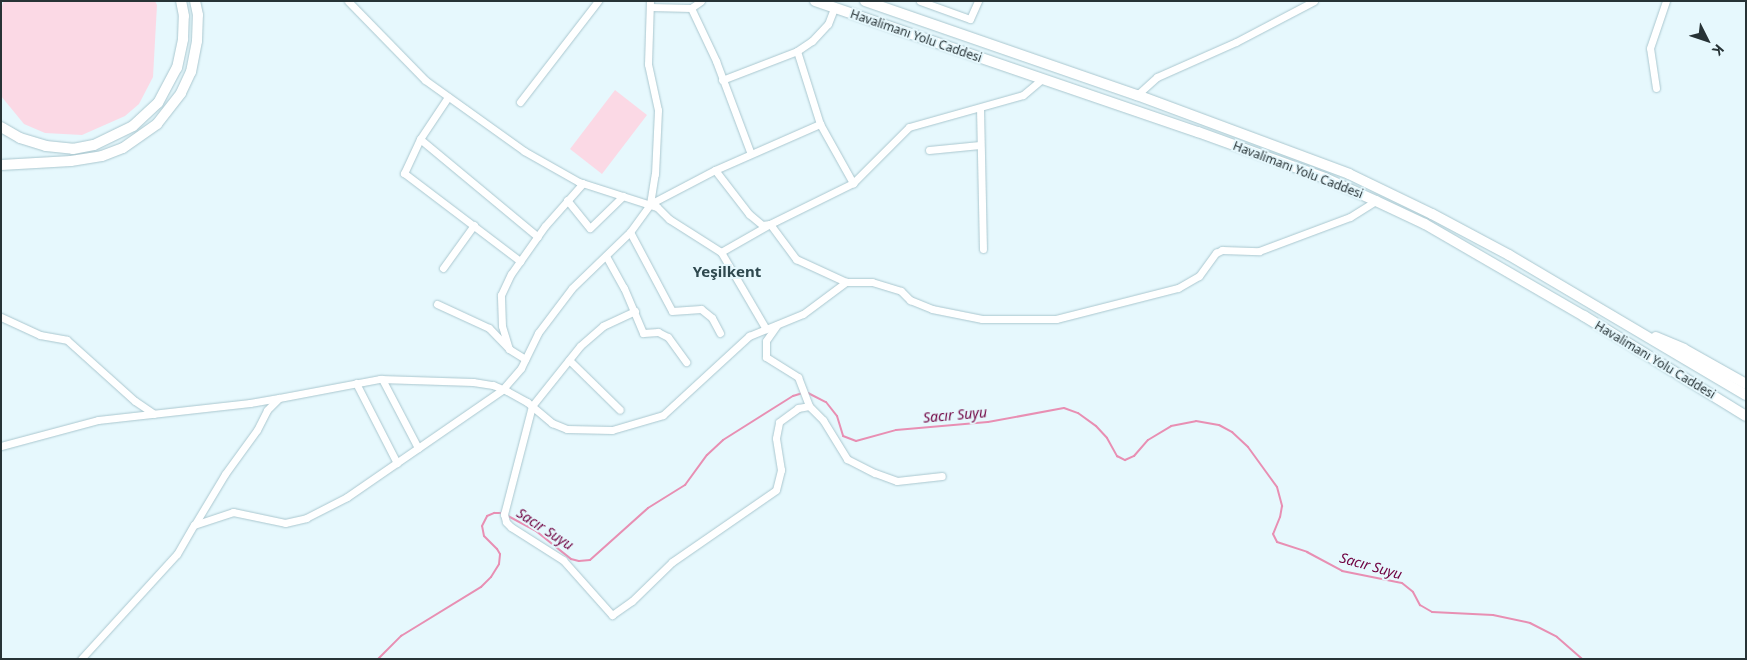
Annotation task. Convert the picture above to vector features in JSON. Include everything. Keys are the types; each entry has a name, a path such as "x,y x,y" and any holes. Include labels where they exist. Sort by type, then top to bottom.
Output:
{"highway":[{"path":"1,126 20,138 46,146 72,149 94,145 133,126 158,103 177,68 183,39 184,16 181,1"},
{"path":"1,165 102,156 123,148 157,124 181,93 191,72 197,40 198,15 195,1"},
{"name":"Havalimanı Yolu Caddesi","path":"816,1 1042,79 1128,106 1325,178 1376,200 1425,224 1584,316 1746,416"},
{"name":"Havalimanı Yolu Caddesi","path":"864,1 1137,95 1349,174 1432,214 1500,251 1623,322 1686,362 1746,395"},
{"path":"1623,322 1684,349 1746,384"}],"street":[{"path":"348,1 425,80 524,151 583,183 650,204 721,252 766,329"},
{"path":"520,102 598,1"},
{"path":"194,525 233,512 285,523 306,518 347,498 502,390 521,368 538,332 572,288 630,232 650,204 655,174 658,110 648,64 650,4 691,8 701,1"},
{"path":"920,1 970,19 978,1"},
{"path":"1137,95 1157,77 1236,42 1314,1"},
{"path":"1656,88 1650,48 1666,1"},
{"path":"691,8 751,154"},
{"path":"722,80 797,51 817,36 828,24 834,8"},
{"path":"797,51 820,124 853,183"},
{"path":"721,252 770,224 853,183 909,127 1023,96 1042,79"},
{"path":"448,97 420,138 404,173 520,261"},
{"path":"980,108 983,249"},
{"path":"650,204 715,170 820,124"},
{"path":"420,138 538,238"},
{"path":"929,150 980,145"},
{"path":"715,170 749,214 762,225 770,224"},
{"path":"509,348 502,326 501,295 520,261 567,200 583,183"},
{"path":"567,200 590,228 623,196"},
{"path":"770,224 796,260 846,282 872,282 901,291 910,300 932,309 982,319 1056,319 1178,288 1199,276 1216,253 1222,250 1259,251 1350,218 1376,200"},
{"path":"444,268 474,225"},
{"path":"630,232 672,311 701,309 712,318 720,333"},
{"path":"606,256 643,333 658,332 668,337 686,362"},
{"path":"1,446 98,420 250,403 382,379 473,382 492,385 532,406 552,423 567,429 612,430 663,415 749,336 803,314 846,282"},
{"path":"437,304 489,328 509,348 525,359"},
{"path":"634,312 604,326 580,346 532,406 505,518 563,560 612,615 632,601 672,562 776,490 781,470 776,438 779,422 798,408 809,403"},
{"path":"1,317 40,335 67,340 135,401 154,414"},
{"path":"779,323 766,342 766,357 798,377 809,403 823,420 847,459 897,481 942,476"},
{"path":"569,360 620,410"},
{"path":"382,379 418,448"},
{"path":"356,383 397,463"},
{"path":"81,659 177,554 225,474 257,430 267,410 279,398"}],"shaded area":[{"path":"4,1 155,1 157,5 153,77 139,104 125,116 82,135 45,133 24,124 1,96 1,8"},
{"path":"615,90 647,115 602,174 570,149"}],"waterway":[{"name":"Sacır Suyu","path":"508,516 536,531 571,559 579,561 590,560 648,508 685,485 707,455 723,440 793,396 803,393"},
{"name":"Sacır Suyu","path":"808,393 826,402 837,416 843,436 856,441 896,430 988,422 1064,408 1078,413 1096,426 1107,438 1117,456 1125,460 1134,456 1148,440 1171,426 1196,421 1219,425 1232,432 1248,447 1277,487 1282,506 1273,534 1277,542 1307,552 1342,571 1402,583 1413,592 1420,605 1432,612 1493,615 1530,623 1557,637 1582,659"},
{"name":"Sacır Suyu","path":"378,659 401,636 481,587 491,577 499,564 500,554 484,536 482,526 487,516 501,513"}],"district":[{"name":"Yeşilkent","path":"727,272"}]}
